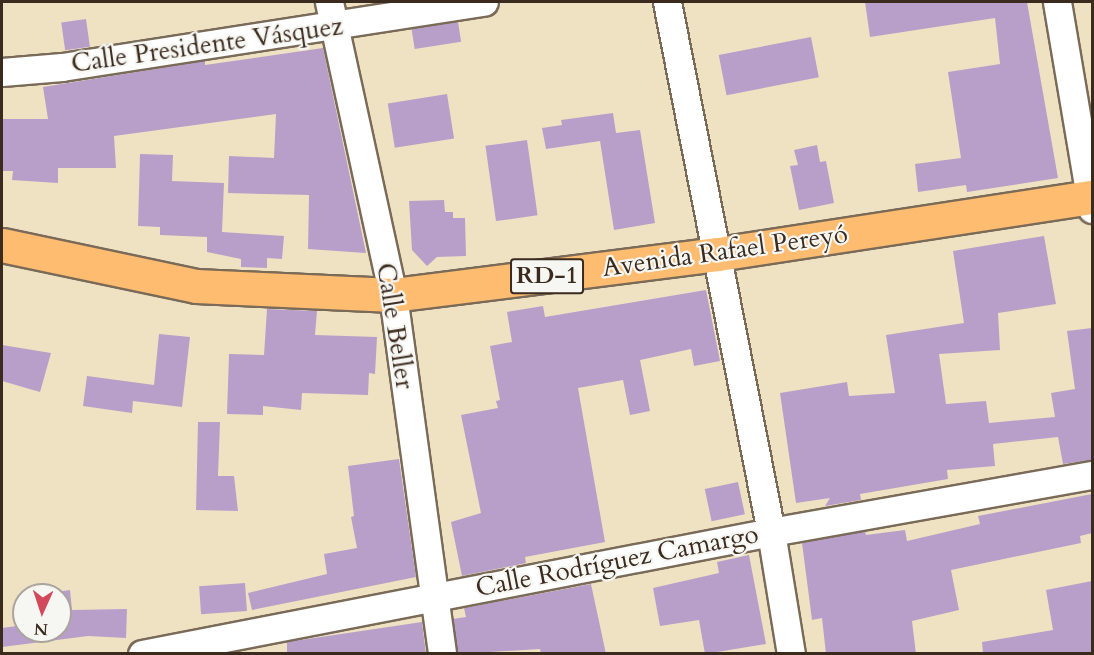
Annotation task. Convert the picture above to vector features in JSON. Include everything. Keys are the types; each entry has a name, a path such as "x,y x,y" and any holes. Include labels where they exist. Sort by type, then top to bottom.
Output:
{"main road":[{"name":"Avenida Rafael Pereyó","path":"2,245 196,286 393,295 718,254 1092,201"}],"street":[{"name":"Calle Presidente Vásquez","path":"2,72 331,14 484,2"},
{"path":"667,2 771,532 791,654"},
{"path":"1057,2 1092,201"},
{"name":"Calle Beller","path":"331,14 393,295 432,597 442,654"},
{"name":"Calle Rodríguez Camargo","path":"142,654 771,532 1092,476"}],"building":[{"path":"865,2 1027,2 1058,178 967,192 966,185 918,192 915,164 961,158 948,72 1000,64 995,18 870,37"},
{"path":"86,19 90,47 65,50 61,22"},
{"path":"458,22 461,42 415,49 412,29"},
{"path":"811,37 819,77 727,95 719,55"},
{"path":"323,48 366,253 308,249 309,195 228,193 229,156 274,158 276,114 114,136 116,168 58,168 58,183 12,180 13,171 2,171 2,119 48,119 43,87 205,61 205,65"},
{"path":"447,94 454,138 395,148 388,103"},
{"path":"613,113 616,133 640,130 655,223 614,230 600,141 546,149 542,128 562,125 561,120"},
{"path":"527,140 538,215 496,221 485,146"},
{"path":"817,145 820,162 826,161 834,203 799,210 790,166 798,165 794,150"},
{"path":"140,154 173,155 172,181 224,183 222,232 284,236 282,259 267,258 267,268 241,267 241,259 207,252 207,237 160,235 160,227 138,226"},
{"path":"444,200 445,212 453,212 453,218 465,218 466,256 437,257 427,266 412,250 409,201"},
{"path":"1044,236 1056,304 998,313 1000,350 939,354 946,404 986,401 989,423 1055,417 1051,393 1075,389 1067,331 1092,328 1092,460 1063,464 1058,437 993,444 995,466 947,470 948,479 860,494 861,500 825,506 830,498 796,503 780,393 847,382 849,396 895,393 886,335 964,323 953,251"},
{"path":"706,290 720,361 694,366 691,349 640,360 650,411 630,415 623,380 578,388 605,542 525,557 526,563 462,576 451,522 481,513 461,415 498,408 496,401 500,400 490,346 512,342 507,312 543,306 545,317"},
{"path":"267,309 317,311 315,335 377,337 375,374 369,373 368,395 302,393 301,410 263,406 263,415 227,414 229,354 264,355"},
{"path":"159,334 190,337 182,407 133,401 132,413 83,406 87,376 154,385"},
{"path":"2,345 51,353 40,392 2,381"},
{"path":"198,422 220,422 218,476 234,476 238,511 196,510"},
{"path":"399,459 416,577 252,610 248,593 327,574 324,554 357,548 351,517 354,516 348,466"},
{"path":"738,482 745,514 712,521 705,489"},
{"path":"1092,494 1092,533 1080,536 1081,543 951,570 959,610 912,621 916,654 826,654 822,618 812,620 802,543 865,531 866,535 905,530 907,541 980,524 978,516"},
{"path":"749,555 766,644 705,654 699,620 660,626 653,588 719,573 717,562"},
{"path":"1092,581 1092,654 983,654 982,642 1053,630 1046,590"},
{"path":"245,583 247,611 201,614 199,586"},
{"path":"591,584 606,654 541,654 540,649 457,654 453,619 466,617 464,608"},
{"path":"127,609 126,638 88,636 72,638 72,610"},
{"path":"422,622 426,654 287,654 287,642"},
{"path":"12,627 12,643 33,643 2,647 2,628"}]}
